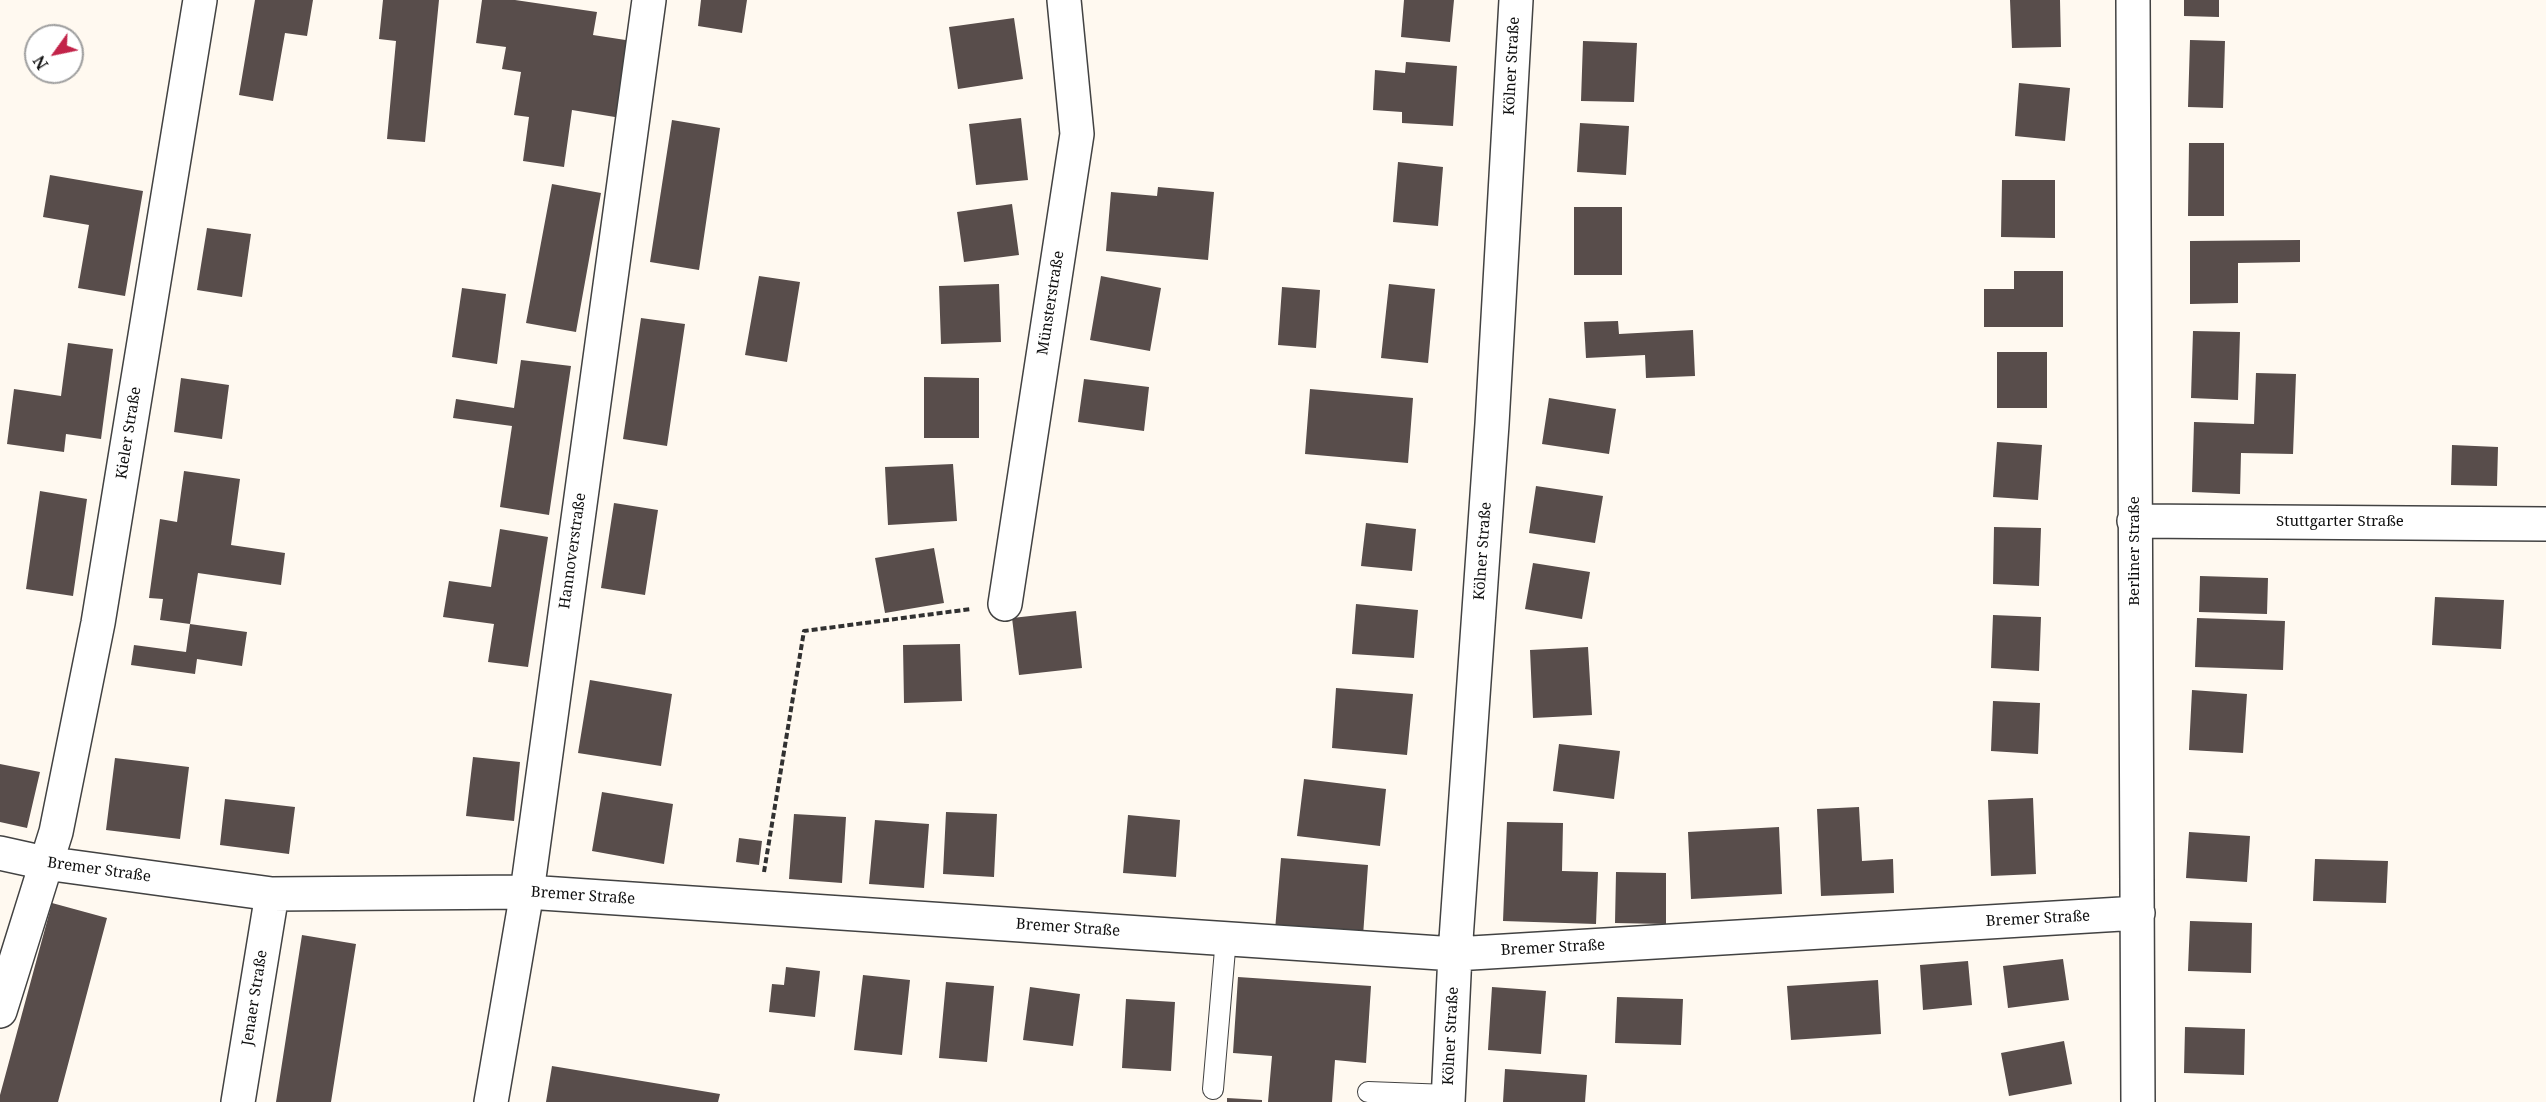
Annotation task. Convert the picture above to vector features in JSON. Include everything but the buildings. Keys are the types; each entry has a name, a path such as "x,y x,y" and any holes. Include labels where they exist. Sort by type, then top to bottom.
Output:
{"street":[{"name":"Kieler Straße","path":"0,1011 56,831 98,623 200,0"},
{"name":"Hannoverstraße","path":"491,1102 527,892 649,0"},
{"name":"Münsterstraße","path":"1005,604 1077,134 1064,0"},
{"name":"Kölner Straße","path":"1448,1098 1455,954 1492,424 1516,0"},
{"name":"Berliner Straße","path":"2133,0 2138,1102"},
{"name":"Stuttgarter Straße","path":"2134,521 2546,524"},
{"name":"Bremer Straße","path":"0,853 45,863 272,894 527,892 1455,954 2138,913"},
{"name":"Jenaer Straße","path":"238,1102 272,894"}],"lane":[{"path":"1213,1089 1226,938"},
{"path":"1368,1092 1448,1098"}],"path":[{"path":"759,907 804,631 1005,604"}]}
